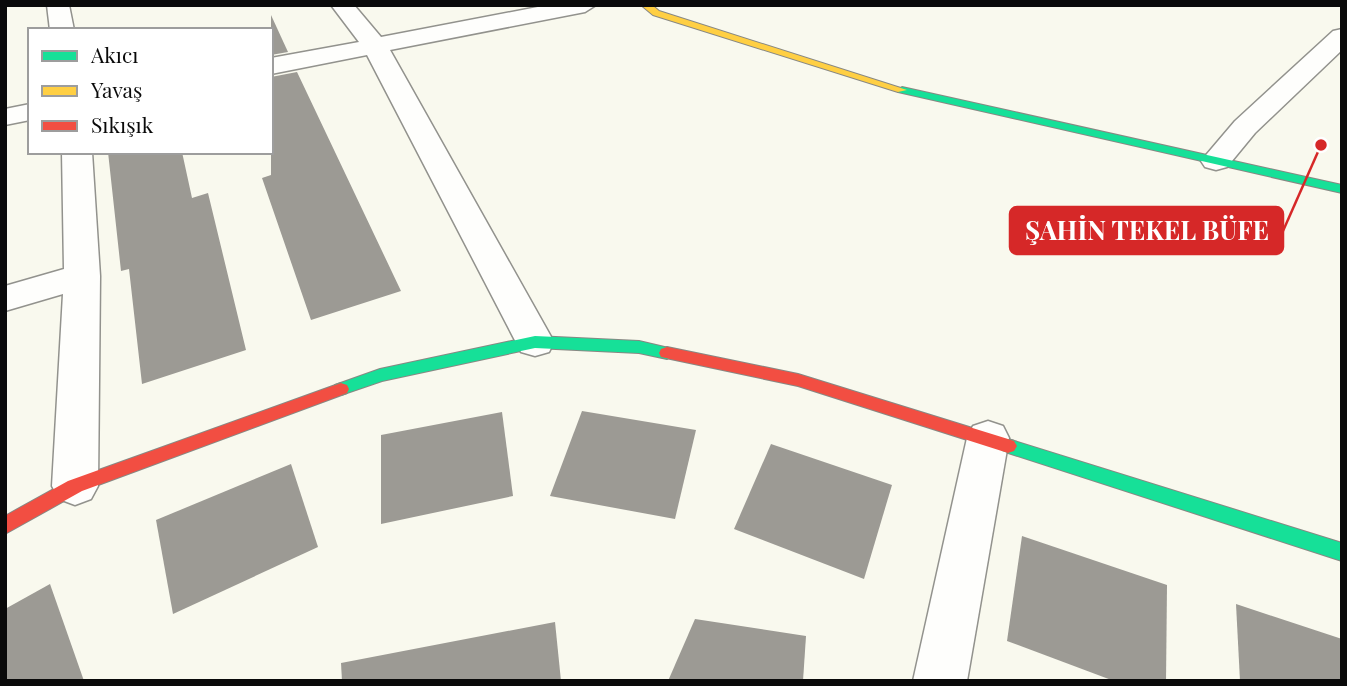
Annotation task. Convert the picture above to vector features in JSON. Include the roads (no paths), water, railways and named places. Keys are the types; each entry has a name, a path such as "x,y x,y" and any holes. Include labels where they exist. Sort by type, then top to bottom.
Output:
{"street":[{"path":"58,5 62,28"},
{"path":"342,5 375,46 535,342"},
{"path":"273,66 585,5"},
{"path":"646,5 656,13 915,94 1342,189"},
{"path":"1216,161 1245,127 1342,36"},
{"path":"5,117 28,112"},
{"path":"75,486 82,276 77,154"},
{"path":"5,299 82,276"},
{"path":"5,526 75,486 380,375 535,342 639,347 785,378 989,438 1342,552"},
{"path":"940,681 989,438"}],"place":[{"name":"ŞAHİN TEKEL BÜFE","path":"1321,145"}]}
